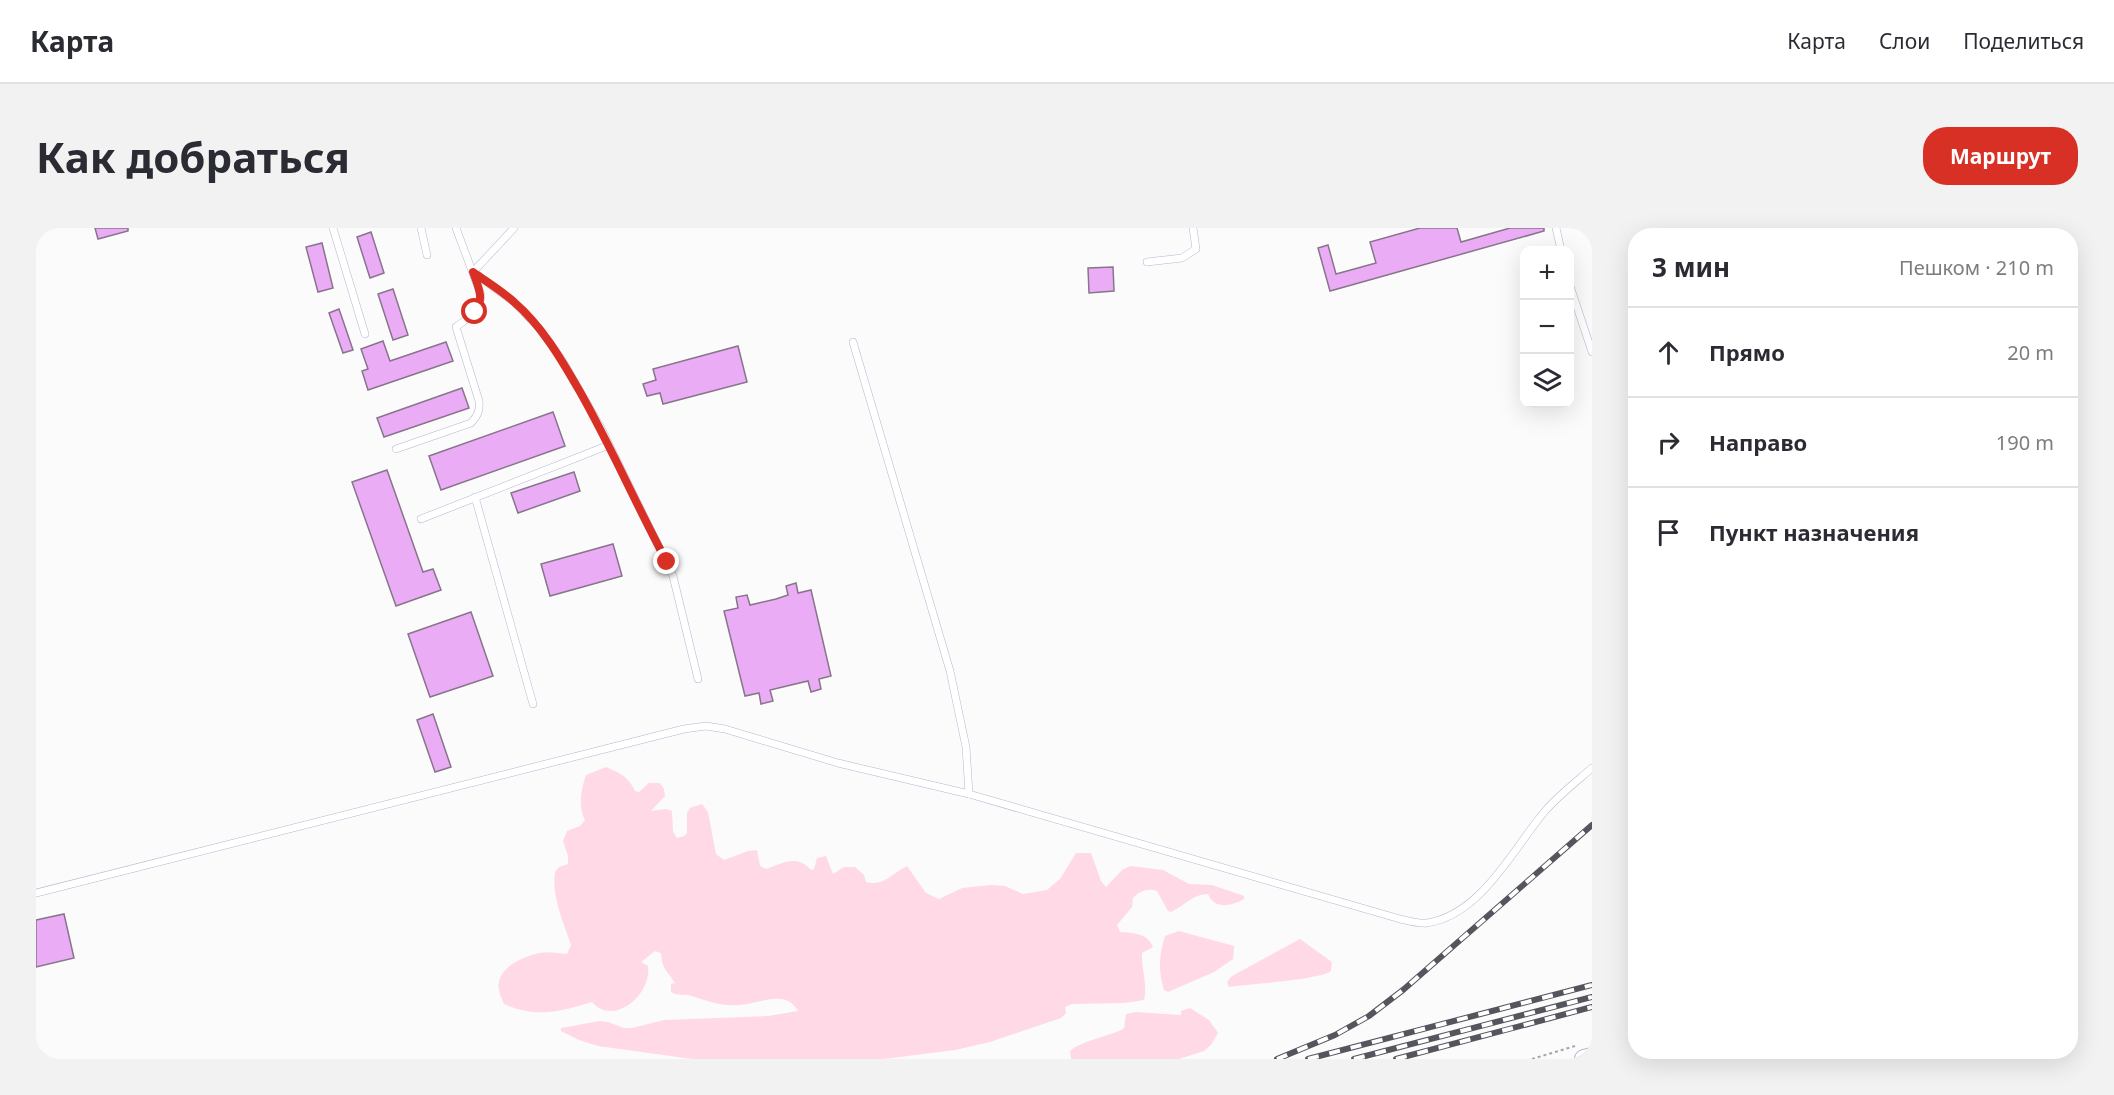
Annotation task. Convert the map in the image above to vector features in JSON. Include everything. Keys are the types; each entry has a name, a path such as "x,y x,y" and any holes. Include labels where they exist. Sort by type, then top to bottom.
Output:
{"lane":[{"path":"333,228 364,334"},
{"path":"421,228 427,255"},
{"path":"396,448 471,423 480,410 456,327 475,312 480,305 481,295 456,228"},
{"path":"473,272 514,228"},
{"path":"1147,262 1182,258 1196,249 1193,228"},
{"path":"1556,228 1560,246"},
{"path":"473,272 514,302 539,327 562,360 609,445 673,576 698,679"},
{"path":"1574,300 1592,352"},
{"path":"853,342 950,671 966,747 969,794"},
{"path":"421,519 609,445"},
{"path":"475,497 533,704"},
{"path":"36,893 673,732 706,726 725,729 838,763 969,794 1424,924 1444,919 1462,909 1514,855 1545,812 1592,768"}],"path":[{"path":"1532,1059 1586,1053"}],"shaded area":[{"path":"606,767 623,776 635,791 639,792 649,783 660,783 665,796 651,811 666,809 672,811 673,832 677,838 687,833 687,813 690,808 702,804 708,812 716,854 724,860 757,850 760,866 766,869 784,862 795,861 806,865 811,870 814,869 817,858 826,856 833,874 844,867 855,867 864,875 866,882 878,883 907,866 926,893 939,899 962,888 991,885 1005,886 1023,894 1047,890 1060,879 1076,853 1091,853 1101,881 1106,887 1122,870 1130,866 1163,870 1189,884 1212,885 1244,896 1244,899 1224,905 1214,903 1208,894 1193,898 1171,912 1168,911 1157,891 1141,892 1133,898 1132,907 1117,925 1120,932 1144,936 1153,947 1142,953 1144,1000 1125,1003 1072,1004 1065,1007 1066,1013 1061,1018 990,1042 955,1050 884,1059 692,1059 598,1046 579,1040 561,1031 561,1028 600,1021 632,1028 664,1020 768,1016 798,1011 786,1000 771,999 732,1005 673,993 671,984 675,983 664,967 661,953 655,951 641,962 648,966 648,977 638,997 620,1009 610,1011 601,1009 592,1002 558,1011 537,1012 504,1004 499,985 501,976 509,966 539,953 567,954 571,945 556,900 555,872 559,867 568,864 563,841 567,831 580,826 585,820 581,798 586,775"},
{"path":"1179,931 1234,946 1233,959 1214,972 1168,992 1164,990 1161,976 1161,950 1165,936"},
{"path":"1300,939 1332,962 1331,971 1313,977 1229,987 1227,982 1232,976"},
{"path":"1190,1008 1209,1020 1218,1033 1211,1045 1204,1051 1179,1059 1071,1059 1070,1051 1076,1047 1124,1028 1126,1014 1136,1012 1181,1015 1181,1011"}],"building":[{"path":"95,228 128,228 128,231 98,239"},
{"path":"1420,228 1457,228 1461,242 1510,228 1544,228 1544,231 1330,291 1318,248 1328,245 1336,274 1376,263 1370,242"},
{"path":"371,232 384,273 370,278 357,237"},
{"path":"322,243 333,288 318,292 306,247"},
{"path":"1113,267 1114,291 1089,293 1088,268"},
{"path":"393,289 408,335 393,340 378,294"},
{"path":"339,309 353,350 343,353 329,313"},
{"path":"383,341 390,361 446,342 453,361 368,390 362,371 368,369 361,349"},
{"path":"738,346 747,382 663,404 660,393 647,396 643,384 656,380 653,369"},
{"path":"462,388 469,408 384,437 377,418"},
{"path":"553,412 565,446 441,490 429,456"},
{"path":"387,470 423,572 433,569 441,590 396,606 352,482"},
{"path":"574,472 580,491 518,513 511,493"},
{"path":"613,544 622,576 550,596 541,564"},
{"path":"796,583 798,593 811,590 831,676 819,679 821,689 811,692 808,681 770,690 773,701 761,704 759,693 745,696 724,611 738,608 736,597 747,595 750,605 776,599 788,595 786,586"},
{"path":"471,612 493,676 430,697 408,634"},
{"path":"433,714 451,767 435,772 417,720"},
{"path":"64,914 74,958 36,967 36,920"}],"railway":[{"path":"1277,1059 1335,1035 1369,1016 1403,990 1592,825"},
{"path":"1308,1059 1592,985"},
{"path":"1354,1059 1592,997"},
{"path":"1396,1059 1592,1007"}],"route":[{"path":"475,312 480,305 481,295 473,272 514,302 539,327 562,360 601,428 667,562"}]}
